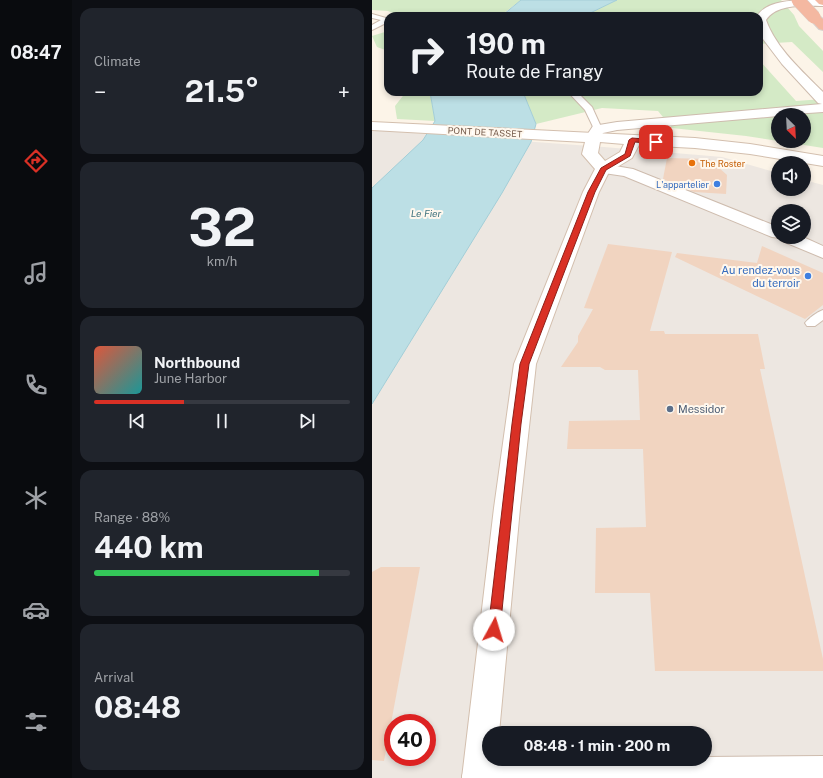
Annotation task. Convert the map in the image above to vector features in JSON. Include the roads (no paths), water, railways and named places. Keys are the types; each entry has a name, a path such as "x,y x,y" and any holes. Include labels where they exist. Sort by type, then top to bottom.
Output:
{"highway":[{"path":"798,0 823,26"}],"street":[{"path":"763,15 767,11 779,7 822,1"},
{"path":"763,31 790,66 823,100"},
{"path":"595,133 656,122 823,108"},
{"path":"372,120 387,126"},
{"path":"372,126 387,126"},
{"name":"PONT DE TASSET","path":"387,126 559,136 595,133"},
{"path":"595,133 632,140 695,143 750,149 823,161"},
{"path":"595,133 590,154 603,169 627,172 771,230"},
{"path":"632,140 628,155 603,169 591,192 525,364 509,493 478,777 614,773 823,772"},
{"path":"656,142 753,157 771,161"},
{"path":"811,171 823,174"},
{"path":"804,244 823,252"}],"lane":[{"path":"372,16 384,19"},
{"path":"372,28 384,22"},
{"path":"576,96 589,109 595,133"},
{"path":"811,323 823,314"}],"water":[{"path":"521,0 617,0 592,12 506,12"},
{"name":"Le Fier","path":"431,96 525,96 536,124 531,142 502,193 372,404 372,188 423,140 435,121"}],"place":[{"name":"The Roster","path":"692,163"},
{"name":"L'appartelier","path":"717,184"},
{"name":"Au rendez-vous du terroir","path":"808,276"},
{"name":"Messidor","path":"670,409"}]}
